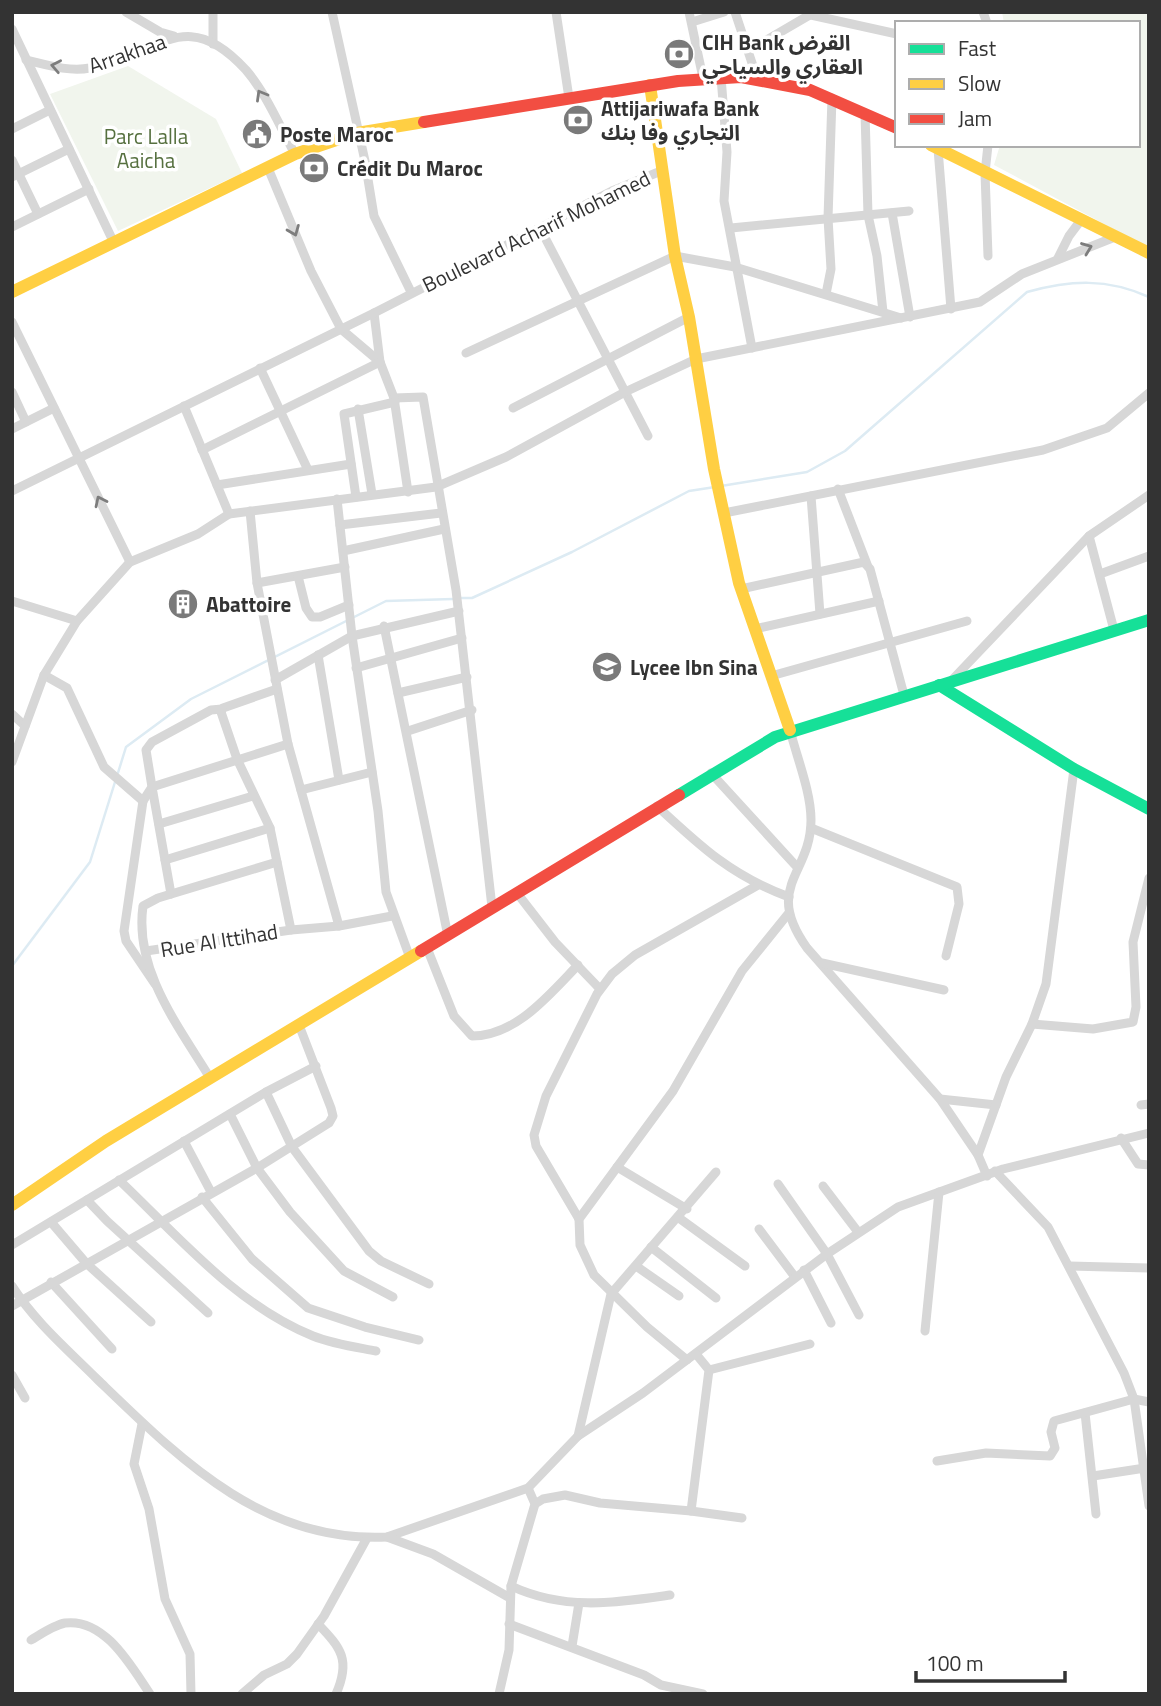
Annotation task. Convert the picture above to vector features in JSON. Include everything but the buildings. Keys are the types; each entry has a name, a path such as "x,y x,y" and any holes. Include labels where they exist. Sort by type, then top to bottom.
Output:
{"street":[{"path":"126,12 174,36"},
{"path":"213,12 213,44"},
{"path":"332,12 365,161 374,216 411,292"},
{"path":"556,12 569,98"},
{"path":"690,12 703,78"},
{"path":"692,22 724,12"},
{"path":"735,12 757,78"},
{"path":"748,51 813,13 895,34"},
{"path":"12,29 114,243"},
{"name":"Arrakhaa","path":"26,60 63,68 94,68 174,36 191,36 213,44 236,61 252,78 295,154"},
{"path":"721,77 727,152 724,201 752,348"},
{"path":"12,292 295,154 357,133 650,85 721,77 757,78 832,98 895,127"},
{"path":"650,85 675,256 689,317 720,499 741,589 790,730 811,813 811,828 797,867 789,897 788,914 797,934 820,963 940,1100 991,1174 1048,1227 1124,1373 1134,1399 1149,1506"},
{"path":"826,294 831,269 828,218 832,98"},
{"path":"12,129 50,110"},
{"path":"865,113 869,215 883,312"},
{"path":"935,147 1149,253"},
{"path":"935,147 951,309"},
{"path":"988,147 985,173 988,256"},
{"path":"16,176 68,149"},
{"path":"12,160 16,176 38,214"},
{"path":"268,168 311,271 341,329 380,362"},
{"name":"Boulevard Acharif Mohamed","path":"12,491 374,313 612,191 661,171"},
{"path":"12,227 89,189"},
{"path":"731,228 909,211"},
{"path":"892,213 907,318"},
{"path":"1059,258 1069,236 1081,220"},
{"path":"540,228 648,436"},
{"path":"12,762 44,675 77,621 130,562 198,534 229,514 436,487 506,457 625,392 696,359 980,302 1014,278 1115,237"},
{"path":"466,353 675,256 735,267 907,318"},
{"path":"374,313 380,362 394,400 408,492"},
{"path":"513,408 689,317"},
{"path":"12,322 130,562"},
{"path":"12,351 23,346"},
{"path":"202,450 380,362"},
{"path":"260,368 309,470"},
{"path":"12,392 26,422"},
{"path":"724,513 1027,454 1116,424 1149,393"},
{"path":"356,497 344,414 394,400 423,397 436,487 459,610 492,907"},
{"path":"184,406 229,514"},
{"path":"12,429 54,408"},
{"path":"358,409 372,494"},
{"path":"217,485 351,464"},
{"path":"838,489 879,601 904,695"},
{"path":"945,683 1089,536 1149,495"},
{"path":"811,496 820,614"},
{"path":"337,499 386,892 392,916 410,958"},
{"path":"250,511 257,583 288,744 339,926"},
{"path":"340,525 441,513"},
{"path":"343,551 444,529"},
{"path":"1089,536 1114,629"},
{"path":"1100,575 1149,556"},
{"path":"741,589 859,561 867,564"},
{"path":"257,583 345,567"},
{"path":"298,576 306,608 312,617 349,609"},
{"path":"12,601 77,621"},
{"path":"755,629 879,601"},
{"path":"171,894 146,750 152,742 211,710 222,709 276,684 352,635 459,610"},
{"path":"12,1205 106,1141 448,936 711,773 790,730 1149,620"},
{"path":"771,676 967,621"},
{"path":"384,626 408,731 448,936"},
{"path":"356,668 392,660 462,638"},
{"path":"318,655 339,780"},
{"path":"44,675 67,688 104,767 143,801"},
{"path":"398,693 467,677"},
{"path":"945,683 1074,769 1149,809"},
{"path":"222,709 237,759 270,828 291,930"},
{"path":"408,731 472,710"},
{"path":"12,714 25,726"},
{"path":"211,1078 126,941 124,931 143,801 152,787 288,744"},
{"path":"978,1155 996,1105 1032,1024 1049,964 1074,769"},
{"path":"301,790 372,772"},
{"path":"711,773 797,867"},
{"path":"159,824 253,796"},
{"path":"657,806 704,851 758,886 789,897"},
{"path":"165,860 270,828"},
{"path":"811,828 959,889 959,904 946,956"},
{"path":"155,984 142,925 144,906 149,901 277,862"},
{"path":"1032,1024 1093,1029 1120,1027 1133,1022 1136,1007 1133,942 1149,878"},
{"path":"579,1219 536,1146 534,1135 546,1096 600,989 624,962 758,886"},
{"path":"517,893 555,942 600,989"},
{"path":"788,914 742,971 673,1091 579,1219 577,1232 583,1256 594,1275 611,1294 709,1370 810,1345"},
{"name":"Rue Al Ittihad","path":"146,951 291,930 339,926 392,916"},
{"path":"427,948 454,1016 472,1036 489,1035 523,1017 578,965"},
{"path":"820,963 944,990"},
{"path":"12,1306 257,1168 332,1118 316,1066 299,1025"},
{"path":"12,1245 266,1092 316,1066"},
{"path":"266,1092 292,1147 369,1251 381,1261 429,1284"},
{"path":"940,1100 996,1105"},
{"path":"230,1114 257,1168 290,1212 344,1271 393,1297"},
{"path":"12,1286 38,1323 142,1424 198,1471 277,1519 295,1526 367,1538 387,1537 528,1488 578,1436 691,1357 804,1270 898,1207 991,1174 1121,1138 1149,1133"},
{"path":"1121,1138 1139,1164 1149,1165"},
{"path":"184,1141 206,1195 252,1259 313,1311 419,1340"},
{"path":"617,1167 687,1209"},
{"path":"578,1436 611,1294 687,1209 716,1172"},
{"path":"119,1180 208,1266 261,1308 312,1335 376,1351"},
{"path":"778,1184 827,1254 859,1315"},
{"path":"823,1186 858,1232"},
{"path":"925,1331 939,1192"},
{"path":"88,1200 126,1240 208,1313"},
{"path":"679,1218 745,1266"},
{"path":"51,1222 86,1263 152,1322"},
{"path":"759,1229 795,1277"},
{"path":"651,1247 716,1297"},
{"path":"636,1266 679,1296"},
{"path":"1069,1266 1149,1268"},
{"path":"804,1270 831,1323"},
{"path":"51,1282 113,1349"},
{"path":"691,1511 709,1370"},
{"path":"12,1375 25,1398"},
{"path":"937,1461 986,1453 1050,1455 1055,1448 1052,1424 1134,1399 1149,1402"},
{"path":"1085,1413 1096,1514"},
{"path":"142,1424 134,1464 149,1509 165,1599 190,1654 191,1694"},
{"path":"1093,1476 1145,1468"},
{"path":"499,1694 507,1664 511,1586 535,1504 528,1488"},
{"path":"535,1504 543,1499 565,1495 600,1503 741,1518"},
{"path":"387,1537 433,1554 510,1598"},
{"path":"242,1694 264,1675 292,1661 367,1538"},
{"path":"511,1586 544,1600 579,1602 621,1604 670,1595"},
{"path":"572,1646 579,1602"},
{"path":"31,1640 62,1624 95,1628 113,1646 150,1694"},
{"path":"317,1624 343,1653 344,1664 336,1694"},
{"path":"509,1624 572,1646 661,1685 704,1694"}],"green space":[{"path":"1002,12 1149,12 1149,248 994,165 999,147 1140,147 1140,21 1004,21"},
{"name":"Parc Lalla Aaicha","path":"128,66 216,119 242,173 118,231 50,94"}],"waterway":[{"path":"721,486 807,472 845,451 1027,292 1059,285 1089,283 1118,287 1149,297"},
{"path":"460,598 472,598 572,552 689,491 715,487"},
{"path":"117,776 126,747 191,699 386,601 453,599"},
{"path":"12,966 90,862 115,782"}],"traffic: fast":[{"path":"679,795 775,737 1149,620"},
{"path":"939,685 1074,769 1149,809"}],"traffic: slow":[{"path":"650,85 675,256 689,317 714,469 739,583 790,730"},
{"path":"12,292 295,154 357,133 424,122"},
{"path":"935,147 1149,253"},
{"path":"12,1205 106,1141 421,951"}],"traffic: jam":[{"path":"424,122 678,81 741,77 810,90 895,127"},
{"path":"421,951 679,795"}],"place":[{"name":"CIH Bank القرض العقاري والسياحي","path":"679,54"},
{"name":"Attijariwafa Bank التجاري وفا بنك","path":"578,120"},
{"name":"Poste Maroc","path":"257,134"},
{"name":"Crédit Du Maroc","path":"314,168"},
{"name":"Abattoire","path":"183,604"},
{"name":"Lycee Ibn Sina","path":"607,667"}]}
